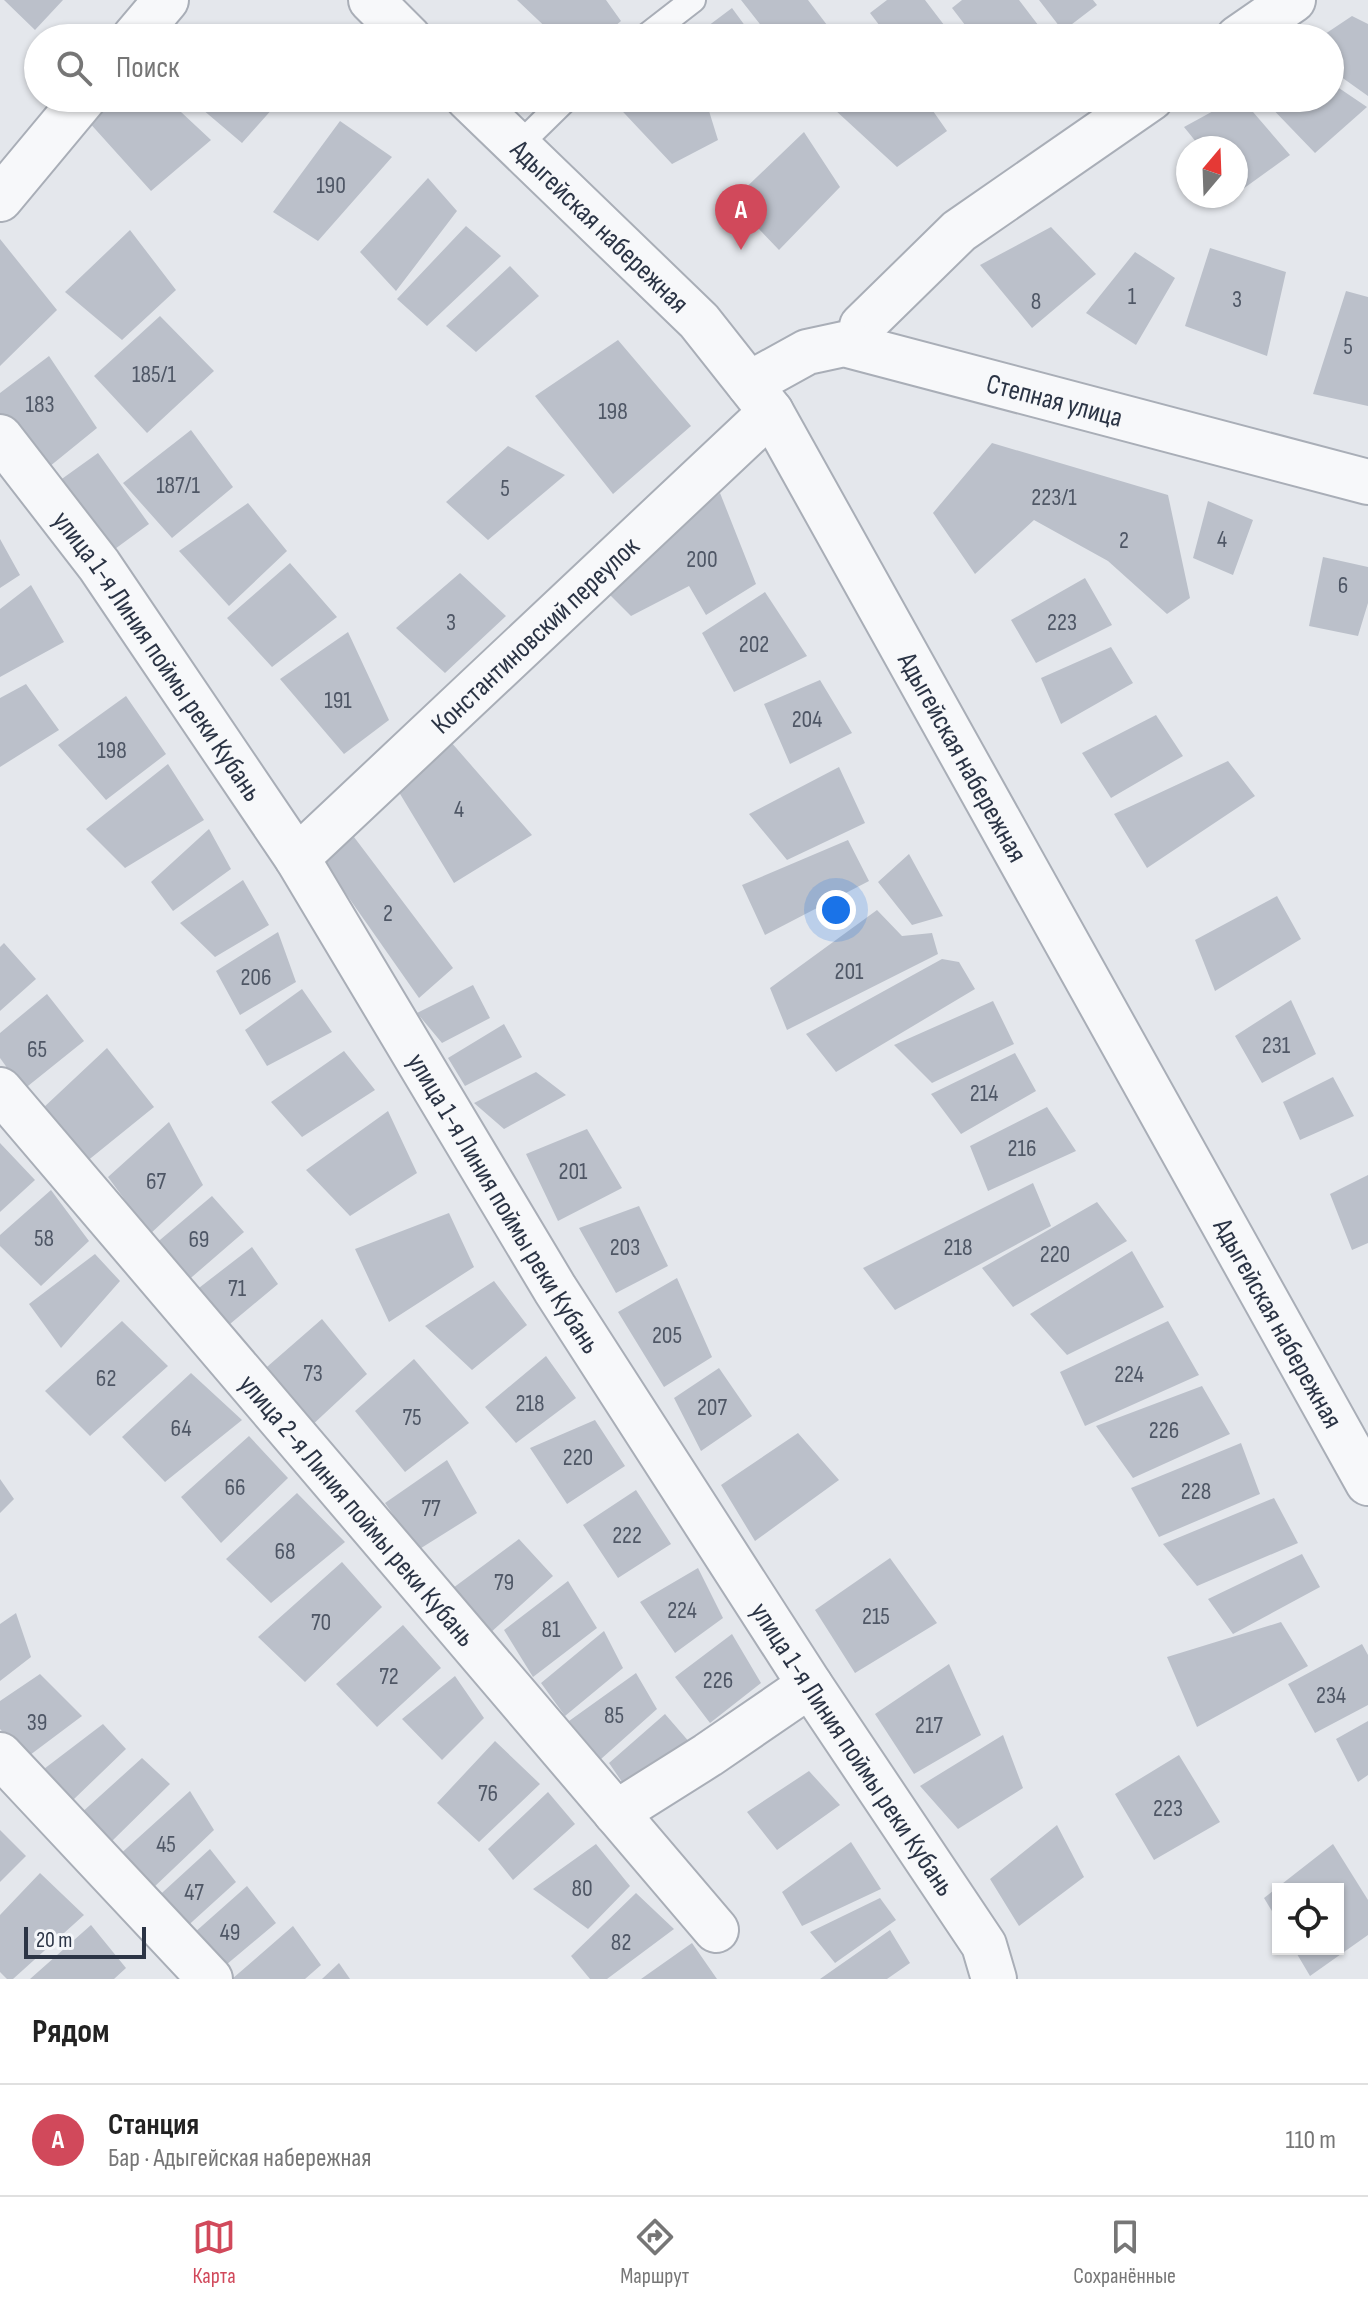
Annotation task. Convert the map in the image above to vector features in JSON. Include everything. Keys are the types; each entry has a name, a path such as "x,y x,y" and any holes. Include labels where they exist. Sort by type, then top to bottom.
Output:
{"street":[{"path":"146,24 166,0"},
{"path":"371,0 395,24"},
{"path":"1258,24 1293,0"},
{"path":"0,199 72,112"},
{"name":"Адыгейская набережная","path":"482,112 699,321 760,398 1368,1483"},
{"path":"862,326 959,231 1131,112"},
{"name":"Степная улица","path":"760,398 807,352 844,344 1368,482"},
{"name":"Константиновский переулок","path":"297,858 760,398"},
{"name":"улица 1-я Линия поймы реки Кубань","path":"0,437 99,565 297,858 555,1289 810,1685 984,1945 994,1979"},
{"name":"улица 2-я Линия поймы реки Кубань","path":"0,1090 716,1930"},
{"path":"616,1813 810,1685"},
{"path":"0,1755 210,1979"}],"lane":[{"path":"662,24 693,0"},
{"path":"517,147 553,112"}],"building":[{"path":"4,0 63,0 41,24 29,24"},
{"path":"517,0 606,0 621,21 617,24 542,24"},
{"path":"741,0 808,0 826,24 760,24"},
{"path":"887,0 925,0 943,24 878,24 870,13"},
{"path":"962,0 1019,0 1037,24 964,24 952,8"},
{"path":"1039,0 1093,0 1097,5 1072,24 1058,24"},
{"path":"732,8 744,24 711,24"},
{"path":"1352,16 1368,24 1368,96 1344,79 1344,24 1340,24"},
{"path":"1344,91 1367,107 1315,153 1275,112 1344,112"},
{"path":"93,112 181,112 211,140 151,191 87,120"},
{"path":"205,112 270,112 242,143"},
{"path":"623,112 709,112 718,140 672,164"},
{"path":"837,112 934,112 947,131 897,167"},
{"path":"1211,112 1253,112 1290,155 1248,185 1248,136 1191,136 1184,127"},
{"path":"340,121 392,157 318,241 273,212"},
{"path":"804,132 840,187 779,250 732,201"},
{"path":"428,178 457,211 396,291 360,252"},
{"path":"466,226 501,256 427,326 397,299"},
{"path":"1051,227 1096,274 1032,328 980,265"},
{"path":"130,230 176,290 122,340 65,292"},
{"path":"0,239 57,310 0,366"},
{"path":"1210,248 1286,272 1267,356 1185,326"},
{"path":"1135,252 1175,278 1136,345 1086,313"},
{"path":"510,266 539,296 476,352 446,326"},
{"path":"1346,291 1368,297 1368,406 1313,394"},
{"path":"160,316 214,371 147,433 94,376"},
{"path":"618,340 691,426 613,494 535,396"},
{"path":"49,356 97,428 44,471 0,414 0,393"},
{"path":"191,430 233,487 172,538 123,483"},
{"path":"992,443 1168,495 1190,598 1167,614 1108,561 1034,520 975,574 933,513"},
{"path":"508,446 565,475 488,540 446,502"},
{"path":"98,453 149,524 104,557 52,486"},
{"path":"720,493 756,584 706,615 689,586 631,616 605,590"},
{"path":"1208,501 1253,520 1233,575 1193,558"},
{"path":"248,503 287,551 229,606 179,551"},
{"path":"0,539 20,575 0,588"},
{"path":"1323,557 1368,567 1368,603 1358,636 1309,626"},
{"path":"290,563 337,617 272,667 227,618"},
{"path":"460,573 506,616 445,673 396,628"},
{"path":"1085,578 1112,625 1036,663 1011,620"},
{"path":"31,585 64,642 0,677 0,609"},
{"path":"765,592 807,656 734,692 702,633"},
{"path":"348,632 389,720 344,754 280,679"},
{"path":"1111,647 1133,683 1061,724 1041,678"},
{"path":"820,680 852,733 790,764 764,704"},
{"path":"26,684 59,730 0,767 0,698"},
{"path":"126,696 166,754 106,800 58,745"},
{"path":"1156,715 1183,756 1111,798 1082,753"},
{"path":"444,734 532,835 454,883 394,784"},
{"path":"1228,761 1255,796 1147,868 1114,814"},
{"path":"168,764 204,820 125,868 86,829"},
{"path":"839,767 865,823 787,860 749,814"},
{"path":"209,829 231,869 173,911 151,882"},
{"path":"354,837 453,968 419,998 323,861"},
{"path":"848,840 869,881 765,935 742,885"},
{"path":"909,854 943,916 912,925 878,882"},
{"path":"243,880 269,925 215,957 180,923"},
{"path":"1277,896 1301,939 1215,991 1195,940"},
{"path":"877,910 902,936 932,933 938,954 787,1030 770,988"},
{"path":"278,932 296,982 240,1015 216,971"},
{"path":"4,943 36,979 0,1011 0,947"},
{"path":"942,959 959,962 975,989 836,1072 806,1034"},
{"path":"473,985 490,1018 442,1043 417,1013"},
{"path":"302,989 332,1032 267,1066 245,1030"},
{"path":"47,994 84,1041 23,1090 0,1058 0,1033"},
{"path":"1291,1000 1316,1054 1262,1083 1235,1036"},
{"path":"993,1001 1014,1044 932,1083 894,1045"},
{"path":"504,1024 522,1057 465,1086 448,1058"},
{"path":"107,1048 154,1107 86,1162 42,1109"},
{"path":"344,1051 375,1090 302,1137 271,1102"},
{"path":"1015,1053 1036,1091 961,1134 931,1094"},
{"path":"536,1072 566,1095 504,1129 474,1103"},
{"path":"1333,1077 1354,1116 1300,1140 1283,1102"},
{"path":"1047,1107 1076,1151 988,1191 970,1146"},
{"path":"388,1111 417,1173 350,1216 306,1170"},
{"path":"169,1122 203,1185 150,1234 108,1177"},
{"path":"587,1129 622,1188 558,1221 526,1154"},
{"path":"0,1143 35,1180 0,1212"},
{"path":"1368,1175 1368,1243 1352,1250 1330,1194"},
{"path":"1033,1183 1051,1226 895,1310 863,1268"},
{"path":"51,1190 89,1241 41,1286 0,1246 0,1235"},
{"path":"212,1196 244,1232 185,1283 154,1245"},
{"path":"1097,1202 1127,1241 1013,1307 982,1268"},
{"path":"639,1206 668,1266 616,1293 579,1228"},
{"path":"449,1213 474,1267 389,1322 355,1249"},
{"path":"252,1247 278,1284 224,1329 195,1291"},
{"path":"1132,1251 1164,1307 1067,1355 1030,1314"},
{"path":"95,1254 120,1281 61,1348 29,1304"},
{"path":"677,1278 712,1357 664,1387 618,1312"},
{"path":"494,1281 527,1325 472,1370 425,1326"},
{"path":"322,1319 367,1374 309,1428 260,1373"},
{"path":"122,1321 168,1366 90,1436 45,1391"},
{"path":"1168,1321 1199,1375 1085,1426 1060,1372"},
{"path":"546,1356 576,1398 516,1443 485,1407"},
{"path":"414,1359 469,1423 405,1472 355,1411"},
{"path":"719,1368 752,1416 701,1451 674,1398"},
{"path":"191,1373 242,1420 165,1482 122,1437"},
{"path":"1202,1386 1230,1434 1133,1478 1096,1426"},
{"path":"595,1420 625,1466 567,1504 530,1448"},
{"path":"798,1433 839,1480 755,1541 721,1485"},
{"path":"249,1436 288,1478 221,1543 181,1497"},
{"path":"1241,1443 1260,1494 1159,1537 1131,1488"},
{"path":"447,1460 477,1513 418,1550 385,1503"},
{"path":"0,1479 14,1499 0,1513"},
{"path":"636,1490 671,1544 618,1578 583,1525"},
{"path":"297,1493 345,1542 271,1603 226,1559"},
{"path":"1274,1498 1298,1543 1197,1586 1163,1544"},
{"path":"519,1539 553,1576 489,1634 453,1588"},
{"path":"1302,1554 1320,1587 1233,1634 1208,1599"},
{"path":"890,1558 937,1623 855,1673 815,1610"},
{"path":"342,1562 382,1607 305,1682 258,1637"},
{"path":"698,1568 723,1618 675,1653 640,1602"},
{"path":"568,1581 597,1628 533,1677 504,1630"},
{"path":"16,1613 31,1657 0,1681 0,1624"},
{"path":"1281,1622 1308,1666 1197,1727 1167,1657"},
{"path":"403,1625 441,1668 377,1727 336,1684"},
{"path":"604,1631 623,1668 565,1716 541,1683"},
{"path":"732,1634 761,1683 710,1723 675,1677"},
{"path":"1362,1644 1368,1655 1368,1705 1315,1733 1288,1684"},
{"path":"949,1664 981,1735 914,1774 875,1714"},
{"path":"636,1673 657,1709 601,1759 569,1721"},
{"path":"40,1674 82,1716 26,1758 0,1729 0,1701"},
{"path":"455,1676 484,1718 442,1760 402,1719"},
{"path":"665,1714 691,1744 629,1792 609,1763"},
{"path":"1368,1721 1368,1775 1358,1782 1336,1739"},
{"path":"103,1724 126,1749 73,1800 40,1772"},
{"path":"1003,1735 1023,1788 958,1829 920,1786"},
{"path":"495,1741 540,1784 479,1842 437,1803"},
{"path":"1179,1755 1220,1822 1154,1860 1115,1794"},
{"path":"142,1758 170,1784 109,1844 79,1815"},
{"path":"809,1771 840,1805 777,1850 747,1812"},
{"path":"190,1791 214,1830 152,1889 117,1857"},
{"path":"548,1792 575,1824 513,1880 488,1849"},
{"path":"1057,1825 1084,1877 1019,1926 990,1879"},
{"path":"0,1830 26,1856 0,1882"},
{"path":"851,1842 881,1889 802,1926 782,1892"},
{"path":"596,1844 630,1886 588,1929 533,1889"},
{"path":"1333,1844 1368,1900 1368,1935 1344,1952 1344,1883 1283,1883"},
{"path":"210,1849 236,1882 182,1931 152,1902"},
{"path":"40,1873 84,1915 13,1979 7,1979 0,1972 0,1915"},
{"path":"247,1886 276,1923 220,1970 185,1941"},
{"path":"1272,1892 1272,1911 1264,1898"},
{"path":"636,1893 674,1929 607,1979 590,1979 571,1956"},
{"path":"880,1898 896,1920 835,1963 810,1932"},
{"path":"91,1925 126,1968 114,1979 30,1979"},
{"path":"293,1926 321,1965 305,1979 232,1979"},
{"path":"890,1930 910,1963 887,1979 820,1979"},
{"path":"692,1943 717,1979 641,1979"},
{"path":"1298,1955 1340,1955 1310,1976"},
{"path":"339,1963 350,1979 322,1979"}],"place":[{"name":"Станция","path":"741,250"}]}
